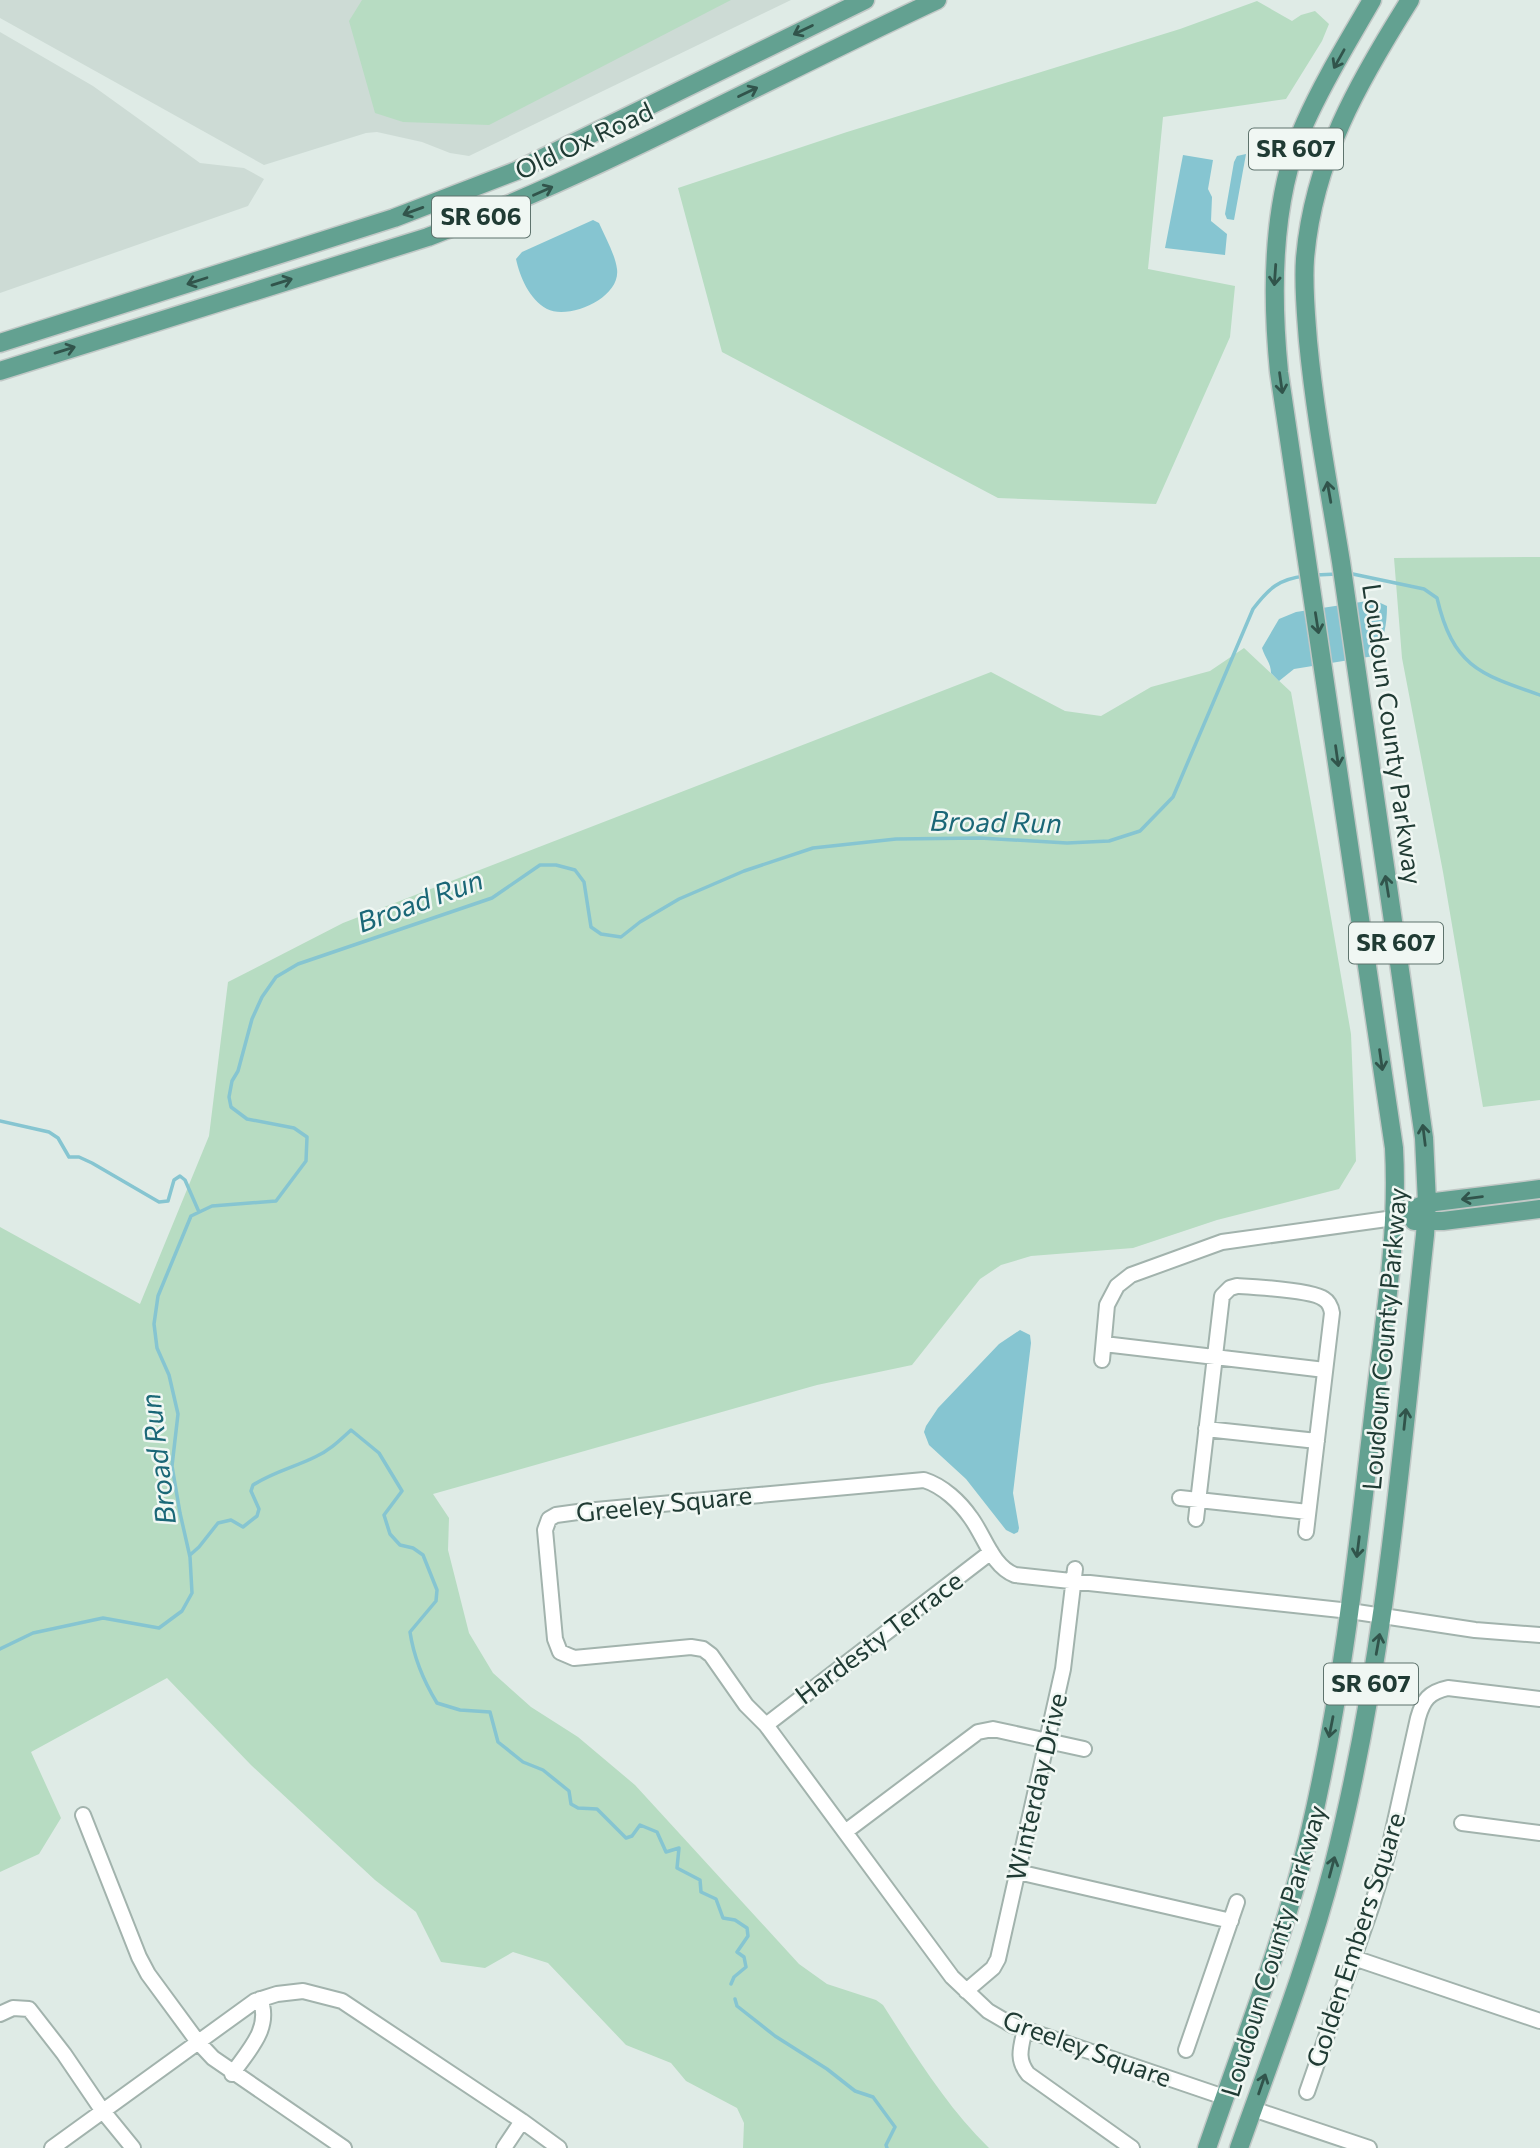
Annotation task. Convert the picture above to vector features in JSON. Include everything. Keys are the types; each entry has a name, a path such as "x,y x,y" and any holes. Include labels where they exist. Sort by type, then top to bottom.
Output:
{"main road":[{"name":"Old Ox Road","path":"0,343 394,218 516,172 864,0"},
{"name":"Old Ox Road","path":"0,371 428,237 477,218 588,170 937,0"},
{"name":"Loudoun County Parkway","path":"1207,2148 1271,1961 1310,1831 1336,1701 1350,1611 1394,1217 1394,1148 1277,347 1274,284 1284,191 1304,125 1373,0"},
{"name":"Loudoun County Parkway","path":"1239,2148 1299,1977 1332,1869 1364,1726 1382,1616 1426,1222 1424,1138 1340,559 1317,426 1306,320 1305,259 1316,195 1330,148 1366,70 1410,0"},
{"path":"1394,1217 1427,1203 1540,1189"},
{"path":"1394,1217 1426,1222 1540,1209"}],"street":[{"path":"1102,1360 1107,1305 1117,1286 1130,1275 1222,1242 1394,1217"},
{"path":"1196,1519 1223,1296 1230,1288 1237,1286 1312,1294 1324,1299 1331,1306 1332,1313 1306,1532"},
{"path":"1104,1343 1325,1370"},
{"path":"1206,1429 1317,1441"},
{"name":"Greeley Square","path":"1224,2097 999,2019 966,1991 952,1977 766,1725 746,1704 711,1655 703,1649 691,1647 574,1658 560,1652 555,1639 545,1530 549,1519 555,1515 585,1511 924,1480 934,1483 961,1506 1000,1566 1015,1575 1074,1576 1350,1611 1475,1630 1540,1635"},
{"path":"1180,1498 1308,1512"},
{"name":"Hardesty Terrace","path":"766,1725 992,1552"},
{"name":"Winterday Drive","path":"966,1991 993,1968 998,1959 1063,1669 1074,1576"},
{"name":"Golden Embers Square","path":"1307,2092 1388,1853 1424,1700 1434,1692 1448,1688 1540,1699"},
{"path":"845,1832 978,1732 993,1729 1084,1749"},
{"path":"83,1815 139,1957 148,1974 198,2042 232,2074 344,2148"},
{"path":"1462,1824 1540,1833"},
{"path":"1018,1872 1231,1921"},
{"path":"1186,2050 1237,1902"},
{"path":"1354,1958 1540,2021"},
{"path":"52,2148 260,1998 303,1991 342,2001 559,2148"},
{"path":"232,2074 262,2029 265,2015 260,1998"},
{"path":"0,2014 13,2008 29,2010 133,2148"},
{"path":"1025,2029 1019,2056 1021,2066 1028,2074 1132,2148"},
{"path":"1253,2109 1369,2148"},
{"path":"504,2148 522,2121"}],"shaded area":[{"path":"0,0 791,0 469,156 377,132 366,133 264,165 0,18"},
{"path":"0,32 93,86 200,163 244,168 264,179 248,206 0,293"}],"green space":[{"path":"362,0 731,0 489,125 403,122 375,113 349,21"},
{"path":"1257,1 1292,21 1315,11 1329,24 1322,41 1286,99 1163,117 1148,269 1235,286 1230,337 1156,504 998,498 722,352 678,188 847,132 1180,29"},
{"path":"1540,557 1540,1100 1483,1107 1443,872 1402,658 1394,558"},
{"path":"1244,648 1291,692 1319,848 1351,1034 1356,1161 1339,1189 1217,1220 1133,1248 1031,1256 1001,1265 980,1279 912,1365 817,1385 433,1494 449,1518 448,1550 469,1633 493,1673 531,1707 578,1737 635,1785 799,1964 827,1984 876,2000 883,2005 945,2098 989,2148 743,2148 744,2123 737,2108 686,2081 671,2063 626,2045 548,1963 513,1952 485,1968 441,1962 416,1912 375,1880 251,1765 167,1678 31,1752 61,1818 39,1854 0,1872 0,1227 140,1304 209,1136 228,982 343,923 991,672 1065,711 1101,716 1151,687 1210,671"}],"water":[{"path":"1246,154 1234,220 1227,219 1225,214 1234,162 1237,156"},
{"path":"1183,155 1213,160 1208,189 1212,197 1211,221 1227,234 1225,255 1165,248"},
{"path":"593,220 599,223 617,269 611,289 592,304 580,309 556,312 547,309 526,287 516,259 522,252"},
{"path":"1374,600 1387,606 1384,632 1374,656 1294,669 1279,681 1271,673 1262,648 1279,619 1296,612"},
{"path":"1020,1330 1030,1335 1031,1343 1013,1493 1019,1528 1014,1534 1006,1530 966,1479 929,1445 924,1432 938,1408 999,1344"}],"waterway":[{"name":"Broad Run","path":"1348,573 1424,589 1437,598 1451,639 1472,664 1500,681 1540,695"},
{"name":"Broad Run","path":"1316,575 1337,574"},
{"name":"Broad Run","path":"0,1649 33,1633 103,1618 159,1628 182,1611 192,1593 190,1557 172,1466 178,1414 169,1375 157,1348 154,1324 158,1296 191,1216 212,1206 276,1201 306,1161 307,1137 294,1128 247,1119 231,1107 229,1097 252,1019 262,997 276,977 298,964 492,898 540,865 556,865 575,870 584,882 591,927 601,934 621,937 640,922 679,899 744,871 813,848 896,839 980,838 1067,843 1109,841 1140,831 1173,797 1253,609 1275,586 1288,579 1305,576"},
{"path":"0,1121 49,1132 58,1138 69,1157 79,1157 92,1163 159,1202 168,1201 174,1180 180,1176 185,1180 199,1212"},
{"path":"190,1555 218,1523 231,1520 243,1527 257,1516 259,1509 251,1491 253,1485 320,1455 351,1430 379,1453 402,1491 384,1515 390,1534 400,1545 413,1548 423,1555 437,1590 436,1601 410,1632 420,1669 437,1703 460,1710 490,1712 498,1742 523,1762 543,1770 569,1791 571,1804 578,1808 597,1809 626,1838 632,1836 640,1825 657,1832 666,1852 679,1848 677,1868 700,1880 701,1892 716,1899 723,1918 735,1920 747,1928 748,1936 737,1952 744,1957 746,1967 734,1977 731,1984"},
{"path":"735,1999 737,2006 775,2036 827,2069 855,2091 873,2097 895,2127 887,2148"}]}
